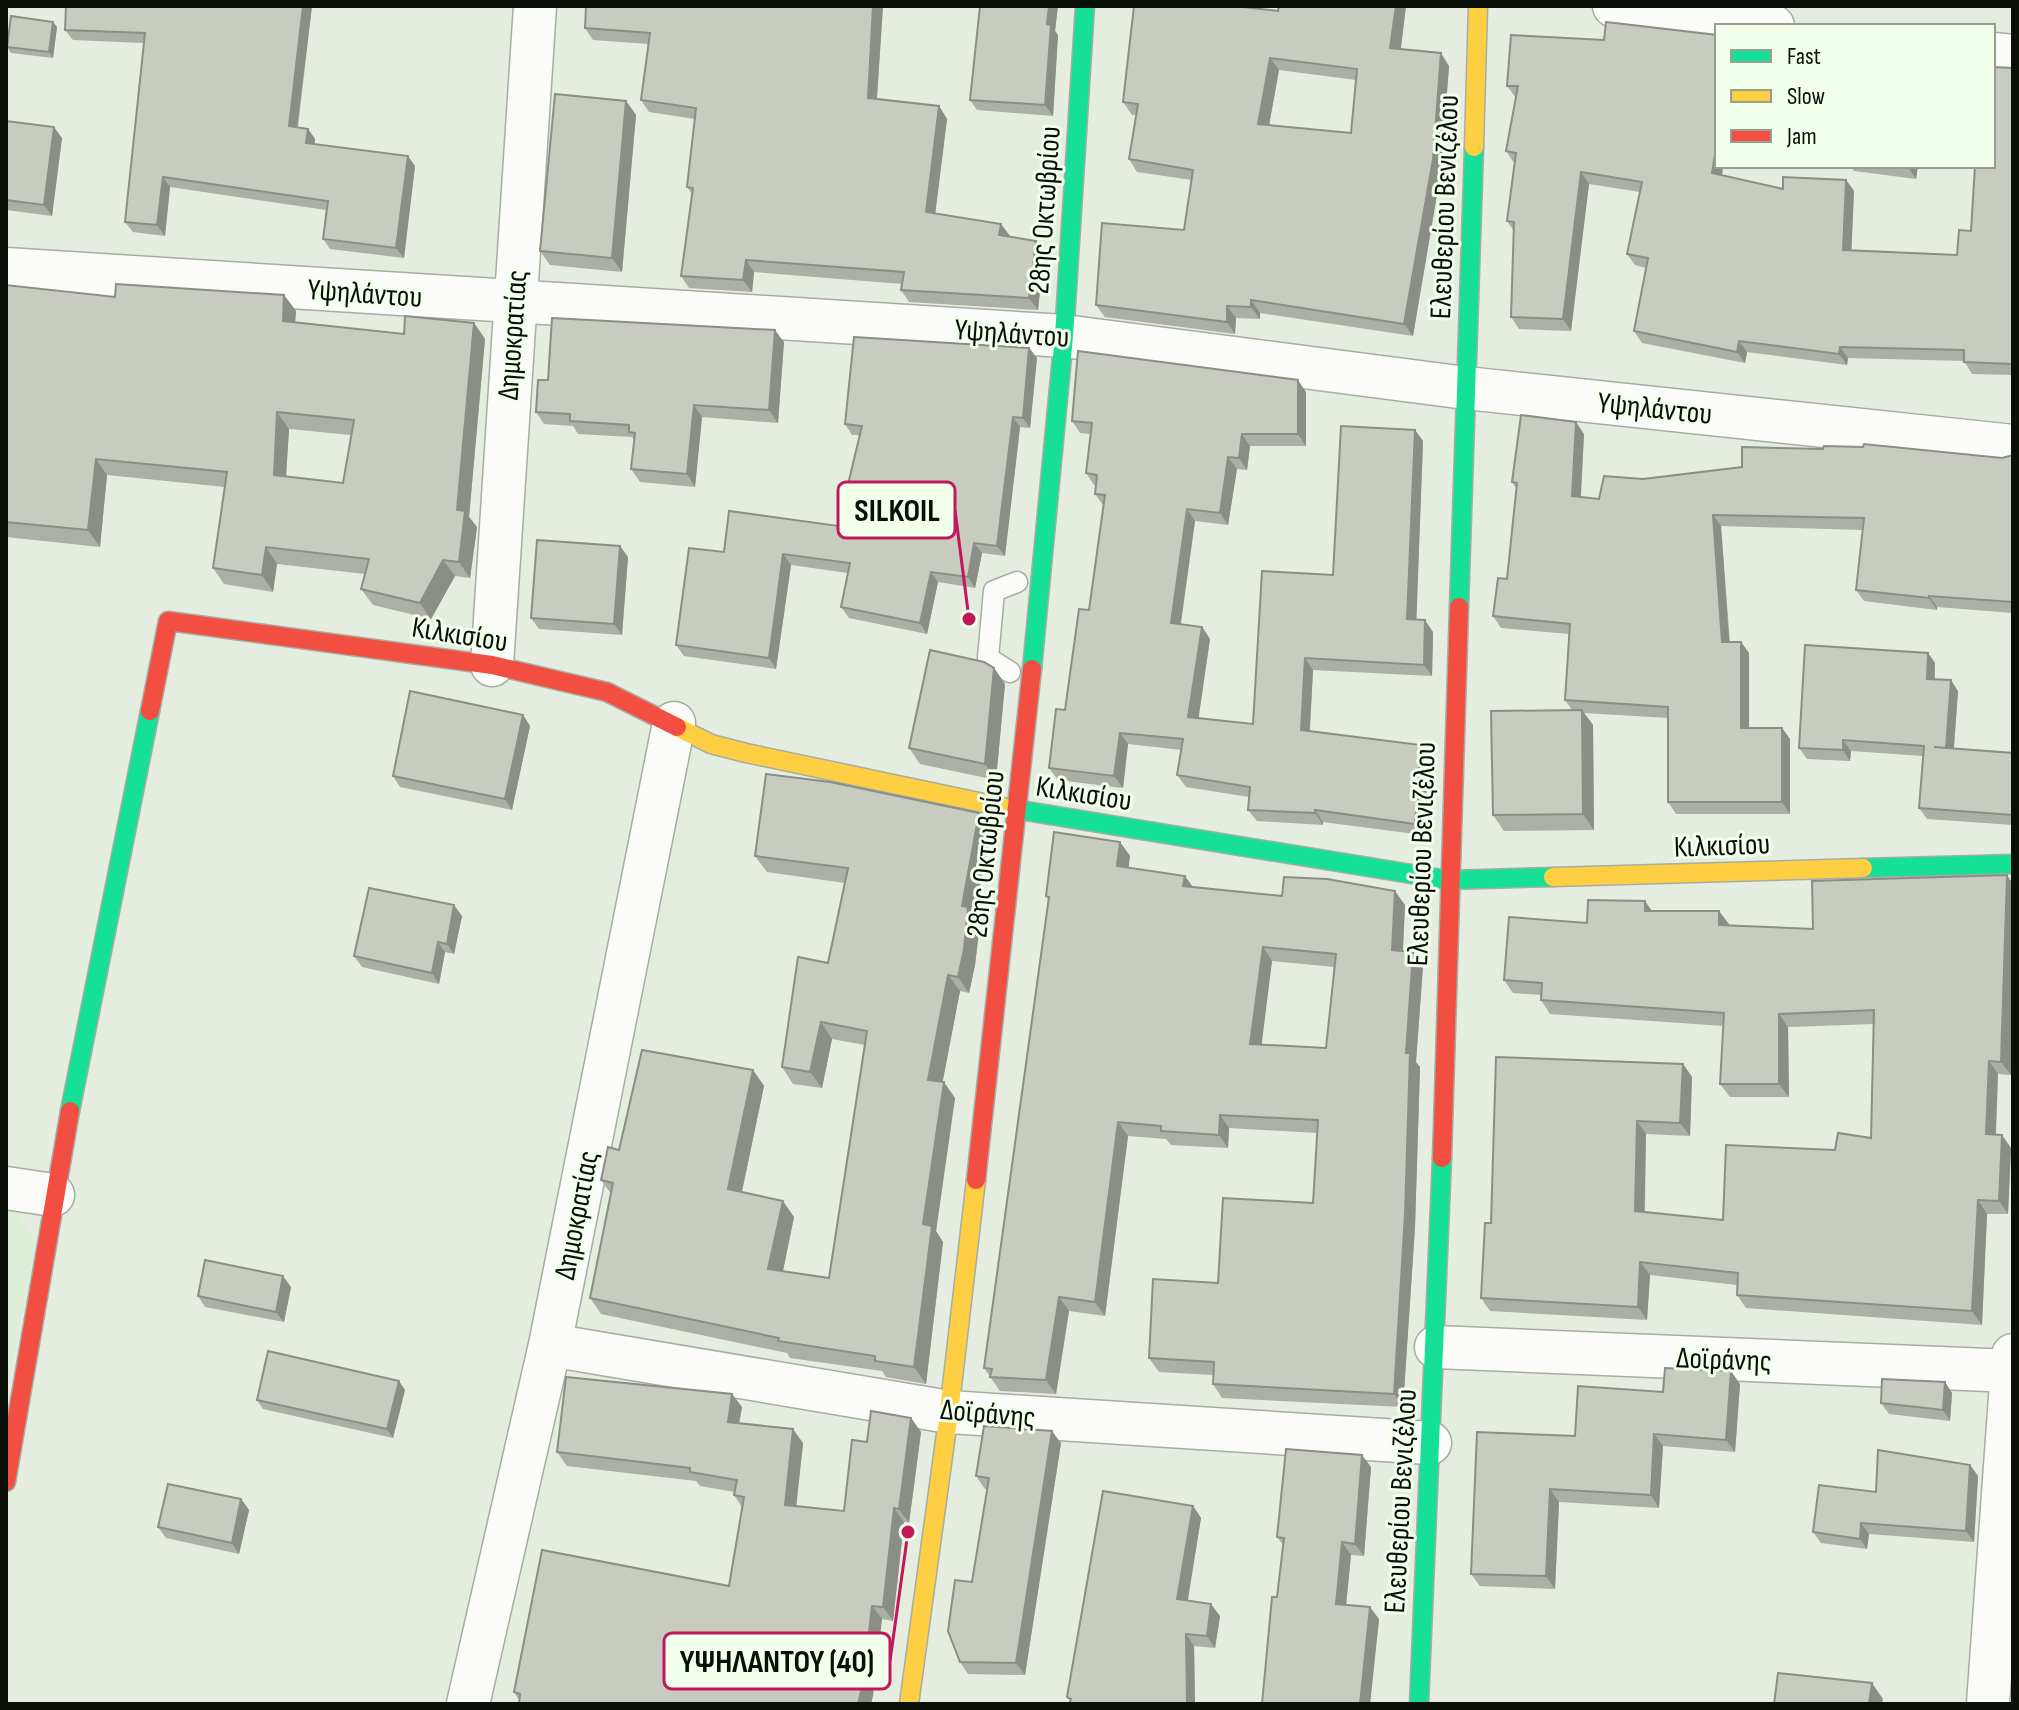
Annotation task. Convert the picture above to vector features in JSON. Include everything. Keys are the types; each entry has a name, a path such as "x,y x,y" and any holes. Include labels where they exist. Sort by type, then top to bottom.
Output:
{"main road":[{"name":"28ης Οκτωβρίου","path":"914,1701 1018,810 1064,336 1085,6"},
{"name":"Ελευθερίου Βενιζέλου","path":"1419,1704 1436,1347 1448,880 1478,6"},
{"name":"Κιλκισίου","path":"53,1195 168,621 492,665 607,692 711,744 746,753 1018,810 1448,880 2013,864"},
{"path":"6,1482 53,1195"}],"street":[{"name":"Δημοκρατίας","path":"492,665 513,303 535,6"},
{"path":"1614,6 1757,24"},
{"name":"Υψηλάντου","path":"6,269 1064,336 1466,388 2013,446"},
{"name":"Δημοκρατίας","path":"468,1704 550,1345 674,723"},
{"path":"6,1188 53,1195"},
{"name":"Δοϊράνης","path":"550,1345 949,1412 1430,1443"},
{"name":"Δοϊράνης","path":"1436,1347 2012,1363"},
{"path":"1988,1704 2010,1460 2012,1363"}],"lane":[{"path":"1010,672 988,658 994,591 1017,582"}],"shaded area":[{"path":"6,1206 15,1207 35,1242 6,1398"}],"building":[{"path":"66,6 303,6 289,126 308,129 306,143 408,156 396,248 323,239 328,201 163,177 157,225 125,222 145,33 65,30"},
{"path":"586,6 873,6 868,98 939,106 926,212 1001,224 999,235 1036,241 1029,298 901,290 904,272 746,260 743,280 681,276 693,188 687,187 696,108 641,100 650,33 585,28"},
{"path":"980,6 1049,6 1047,24 1051,25 1045,105 970,100"},
{"path":"1134,6 1234,6 1278,11 1279,6 1396,6 1390,48 1441,53 1433,159 1404,324 1251,300 1251,307 1227,306 1227,322 1096,305 1102,223 1184,230 1193,170 1129,159 1138,104 1123,102","holes":["1270,58 1357,69 1351,133 1258,124"]},
{"path":"11,16 53,22 49,52 7,47"},
{"path":"1606,22 1715,35 1715,155 1712,173 1783,189 1783,177 1846,180 1843,250 1957,255 1959,230 1971,231 1975,168 1995,168 1995,67 2013,68 2013,364 1964,362 1964,350 1840,347 1839,354 1739,341 1737,352 1634,331 1648,258 1627,254 1642,182 1581,172 1563,319 1511,317 1514,222 1507,221 1516,153 1506,151 1518,86 1507,86 1511,35 1604,40"},
{"path":"555,94 626,101 612,258 540,251"},
{"path":"6,121 54,127 44,205 6,200"},
{"path":"116,284 284,295 283,321 404,334 405,316 474,323 457,510 465,511 459,562 443,560 420,603 361,589 369,559 266,547 262,575 213,568 227,472 96,459 88,530 6,522 6,285 115,297","holes":["277,412 354,420 343,483 274,475"]},
{"path":"552,318 775,330 769,410 694,405 687,474 631,469 635,433 629,432 629,425 570,421 570,414 536,412 538,380 548,380"},
{"path":"854,337 1029,348 1023,418 1013,417 997,546 974,543 968,577 931,572 920,623 841,607 850,563 783,554 769,658 676,645 689,548 724,552 729,511 838,526 862,426 845,424"},
{"path":"1078,351 1298,380 1298,434 1242,434 1239,458 1228,457 1220,513 1187,509 1171,623 1202,627 1188,717 1253,724 1262,571 1333,575 1341,426 1415,430 1407,619 1425,620 1424,665 1305,658 1301,730 1421,745 1415,824 1315,810 1315,813 1248,810 1250,787 1177,775 1183,739 1120,733 1114,776 1049,768 1056,709 1065,710 1079,609 1089,610 1105,495 1095,494 1097,475 1086,473 1092,423 1072,421"},
{"path":"1521,415 1576,422 1572,496 1599,499 1604,476 1643,479 1742,467 1742,447 1823,449 1824,446 1863,447 1864,444 2002,458 2013,455 2013,602 1929,598 1856,590 1864,518 1713,515 1722,642 1741,642 1741,728 1782,728 1782,802 1668,802 1668,707 1565,700 1570,624 1493,616 1498,578 1507,579 1517,483 1512,482"},
{"path":"537,540 620,546 614,624 531,618"},
{"path":"1805,645 1928,653 1927,679 1951,680 1946,748 2013,753 2013,815 1919,808 1924,746 1843,740 1843,750 1799,748"},
{"path":"930,650 984,662 994,668 985,764 909,748"},
{"path":"410,691 523,715 505,799 393,776"},
{"path":"1582,710 1583,814 1493,815 1491,711"},
{"path":"766,774 830,782 979,813 962,906 968,907 964,949 958,977 948,975 928,1080 944,1082 923,1224 932,1226 914,1367 875,1361 875,1356 778,1341 779,1338 590,1298 613,1183 601,1180 608,1147 619,1150 642,1050 753,1070 728,1189 783,1201 768,1269 829,1278 867,1031 821,1022 810,1072 782,1067 798,957 828,963 848,868 755,856"},
{"path":"1054,832 1120,842 1117,866 1185,876 1183,886 1282,896 1284,877 1327,879 1395,891 1392,950 1413,952 1406,1053 1410,1053 1405,1214 1394,1394 1213,1384 1214,1362 1149,1358 1153,1279 1218,1283 1223,1198 1313,1203 1318,1120 1220,1115 1219,1135 1161,1131 1161,1126 1118,1122 1095,1302 1059,1297 1046,1380 990,1377 992,1369 984,1368 1049,897 1046,896","holes":["1263,947 1336,954 1326,1048 1250,1044"]},
{"path":"2007,875 2001,1062 1989,1061 1986,1134 2002,1135 1999,1201 1978,1200 1972,1311 1737,1295 1738,1273 1640,1262 1638,1307 1481,1298 1485,1223 1491,1223 1496,1057 1683,1064 1680,1123 1637,1121 1635,1211 1723,1220 1726,1145 1835,1150 1838,1133 1871,1138 1874,1010 1779,1014 1779,1084 1720,1084 1724,1013 1541,1000 1542,983 1504,980 1509,917 1587,923 1588,900 1645,901 1645,911 1719,911 1719,925 1813,929 1812,881"},
{"path":"369,888 454,905 447,944 438,942 432,973 354,956"},
{"path":"205,1260 283,1276 276,1312 198,1296"},
{"path":"268,1351 399,1381 387,1429 257,1400"},
{"path":"1665,1368 1731,1371 1726,1440 1654,1434 1651,1495 1550,1489 1546,1576 1471,1574 1477,1432 1575,1436 1578,1386 1663,1392"},
{"path":"566,1377 732,1394 728,1422 793,1429 785,1505 844,1511 852,1440 867,1442 871,1411 911,1418 899,1509 894,1508 883,1607 872,1606 858,1704 519,1704 520,1694 514,1692 542,1550 729,1586 744,1497 734,1495 737,1480 690,1472 690,1468 557,1452"},
{"path":"1882,1379 1945,1382 1943,1410 1881,1403"},
{"path":"984,1426 1052,1431 1016,1663 960,1662 948,1631 955,1580 972,1582 989,1478 976,1476"},
{"path":"1286,1449 1362,1455 1355,1544 1342,1542 1336,1604 1370,1607 1360,1704 1262,1704 1272,1597 1277,1597 1284,1538 1277,1537"},
{"path":"1878,1450 1970,1465 1966,1531 1861,1523 1860,1539 1813,1532 1819,1485 1876,1492"},
{"path":"168,1484 241,1499 232,1543 158,1527"},
{"path":"1103,1491 1193,1506 1177,1599 1211,1604 1207,1636 1186,1634 1187,1704 1069,1704 1071,1699 1067,1697"},
{"path":"1778,1673 1872,1683 1869,1704 1774,1704"}],"traffic: fast":[{"path":"1032,669 1064,336 1085,6"},
{"path":"1459,607 1474,147"},
{"path":"70,1111 150,711"},
{"path":"1007,808 1448,880 1553,877"},
{"path":"1863,868 2013,864"},
{"path":"1419,1704 1442,1158"}],"traffic: slow":[{"path":"1474,147 1478,6"},
{"path":"677,727 711,744 746,753 1007,808"},
{"path":"1553,877 1863,868"},
{"path":"909,1704 949,1412 976,1180"}],"traffic: jam":[{"path":"1442,1158 1459,607"},
{"path":"150,711 168,621 492,665 607,692 677,727"},
{"path":"976,1180 1032,669"},
{"path":"6,1482 70,1111"}],"place":[{"name":"SILKOIL","path":"969,619"},
{"name":"ΥΨΗΛΑΝΤΟΥ (40)","path":"908,1532"}]}
